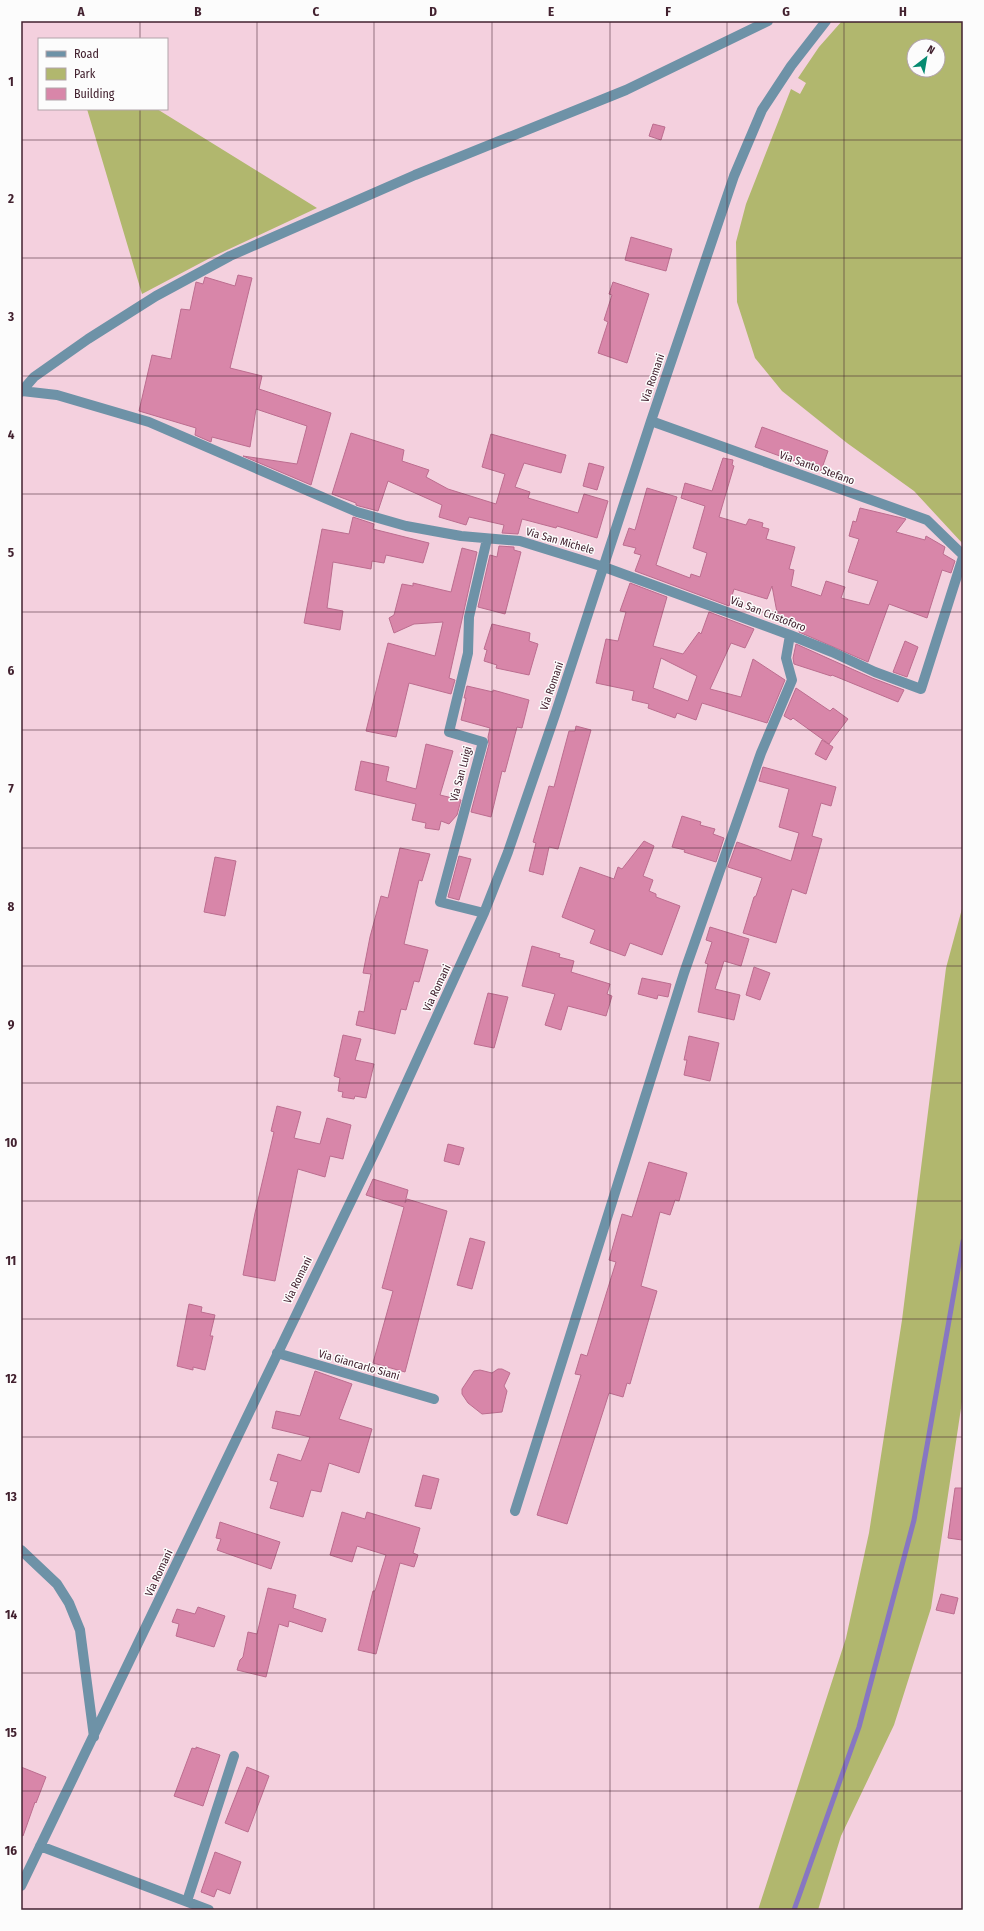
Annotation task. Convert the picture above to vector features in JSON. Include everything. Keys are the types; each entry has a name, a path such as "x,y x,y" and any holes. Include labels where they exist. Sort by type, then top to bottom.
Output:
{"street":[{"path":"21,393 34,378 88,339 156,296 230,256 415,175 626,90 768,21"},
{"name":"Via Romani","path":"21,1886 379,1143 484,913 508,852 734,176 762,110 791,66 826,21"},
{"name":"Via San Michele","path":"21,393 57,394 150,422 357,512 406,526 461,536 520,541 604,567"},
{"name":"Via Santo Stefano","path":"651,421 927,520 963,556 921,689"},
{"name":"Via San Luigi","path":"484,913 440,902 483,742 449,732 468,653 470,617 487,539"},
{"name":"Via San Cristoforo","path":"604,567 790,635 875,672 921,689"},
{"path":"515,1511 684,973 761,753 792,680 786,658 790,635"},
{"name":"Via Giancarlo Siani","path":"277,1353 434,1399"},
{"path":"21,1550 57,1584 69,1603 80,1630 94,1737"},
{"path":"187,1901 234,1756"},
{"path":"40,1846 210,1910"}],"green space":[{"path":"842,21 963,21 963,544 914,491 847,443 782,391 755,358 737,302 736,242 746,204 791,89 800,94 806,83 798,78 819,47"},
{"path":"87,110 159,110 317,208 210,258 142,294"},
{"path":"963,905 963,1395 931,1608 894,1725 841,1836 818,1910 758,1910 846,1638 869,1533 902,1320 946,968"}],"building":[{"path":"653,124 665,127 661,140 649,136"},
{"path":"631,237 672,249 666,271 625,260"},
{"path":"238,275 252,278 230,368 262,376 259,389 331,413 311,485 243,456 297,464 307,426 256,409 250,447 212,437 211,442 195,435 196,428 139,411 152,355 171,359 181,309 190,310 196,282 203,284 205,277 235,286"},
{"path":"613,282 649,294 627,363 598,353 608,322 604,320 612,295 609,294"},
{"path":"762,427 828,451 821,471 755,447"},
{"path":"351,433 404,450 402,461 429,470 426,477 448,489 496,504 505,474 482,467 491,434 566,455 561,473 524,463 515,487 530,492 528,498 578,513 584,494 608,501 597,538 557,526 556,528 522,519 518,534 502,533 504,525 469,517 466,525 439,517 442,505 388,481 378,511 356,505 356,503 332,494"},
{"path":"723,458 733,460 732,465 734,466 719,517 746,525 749,519 763,523 762,527 769,529 766,539 795,547 789,569 794,570 791,586 821,596 826,581 845,587 841,598 869,605 878,581 848,572 859,539 849,536 853,521 856,522 860,508 906,519 896,532 925,540 926,536 945,547 943,554 955,561 951,573 942,570 927,618 889,604 868,662 799,632 800,630 779,623 772,586 767,599 734,589 729,606 635,571 641,555 634,553 636,548 623,545 629,528 635,530 647,488 677,497 656,565 690,578 691,574 700,577 707,553 693,548 705,506 681,498 685,483 712,491"},
{"path":"589,463 604,467 597,490 583,486"},
{"path":"353,517 374,524 373,529 429,543 423,563 386,555 384,563 372,561 371,569 333,562 327,608 343,611 340,630 304,623 322,529 349,534"},
{"path":"499,546 514,547 514,550 521,552 505,614 478,607 490,555 497,557"},
{"path":"462,548 477,552 449,678 455,680 451,694 409,683 396,737 366,731 388,643 435,656 443,622 414,624 394,633 389,618 394,615 402,584 413,586 413,583 451,592"},
{"path":"630,583 667,597 653,646 683,654 699,632 701,634 709,612 754,629 745,648 731,643 710,689 741,697 753,659 785,680 767,723 702,703 696,720 677,713 675,718 648,708 649,704 632,700 634,691 596,683 606,639 618,641 626,612 620,611","holes":["661,658 697,676 688,701 653,688"]},
{"path":"492,624 530,633 529,641 538,644 529,675 496,668 497,665 484,661 487,650 484,649"},
{"path":"905,641 918,647 907,677 893,672"},
{"path":"796,644 872,678 904,690 898,702 832,675 831,676 794,664 793,658"},
{"path":"467,686 493,692 493,690 529,700 522,728 517,727 505,772 502,771 491,817 471,812 489,744 488,737 490,728 461,720"},
{"path":"796,688 830,711 833,708 848,719 829,744 793,718 791,720 784,716"},
{"path":"576,726 591,730 558,849 549,847 543,875 529,871 536,843 533,842 549,786 554,787 569,731 575,731"},
{"path":"822,740 833,747 826,760 815,754"},
{"path":"426,744 453,751 440,795 461,800 457,815 449,824 441,821 439,830 425,828 426,823 412,820 416,804 355,790 361,761 389,767 386,781 416,789"},
{"path":"763,767 836,787 831,806 821,803 812,836 822,839 806,894 792,889 776,943 743,933 754,897 756,896 762,878 728,867 737,842 791,861 799,833 779,827 789,789 759,781"},
{"path":"682,816 701,822 700,825 715,829 713,834 724,838 716,862 684,852 685,850 672,847"},
{"path":"644,841 654,846 643,876 653,880 649,891 656,894 656,897 680,906 662,955 630,943 625,956 590,943 595,930 562,917 580,867 614,879 618,867 622,869"},
{"path":"400,848 430,854 422,881 419,880 404,944 428,950 419,982 414,981 406,1010 401,1009 395,1034 356,1025 359,1011 364,1012 371,974 363,973 370,937 381,896 388,898"},
{"path":"459,856 471,859 459,900 448,897"},
{"path":"215,857 236,861 225,916 204,912"},
{"path":"710,927 749,939 741,966 724,961 715,989 740,995 734,1020 698,1012 708,964 705,963 712,942 706,940"},
{"path":"532,946 560,954 559,957 574,961 571,972 610,984 607,994 612,996 606,1016 568,1006 561,1030 545,1025 555,994 522,986"},
{"path":"754,967 770,973 760,1000 746,995"},
{"path":"642,978 671,984 668,997 658,995 657,999 638,994"},
{"path":"488,993 508,997 494,1048 474,1044"},
{"path":"343,1035 361,1039 355,1060 374,1064 366,1098 355,1096 354,1099 342,1097 343,1092 338,1091 340,1078 334,1076"},
{"path":"689,1036 719,1043 710,1081 684,1075 687,1060 684,1060"},
{"path":"277,1106 301,1112 294,1138 320,1144 327,1118 351,1125 343,1159 330,1156 325,1177 298,1169 275,1281 243,1275 255,1213 274,1132 271,1131"},
{"path":"448,1144 464,1148 459,1165 444,1161"},
{"path":"649,1162 687,1173 679,1201 675,1200 670,1215 660,1212 641,1286 657,1291 630,1384 627,1383 623,1397 609,1393 567,1524 537,1515 581,1375 575,1374 581,1354 587,1356 616,1262 609,1260 622,1214 632,1217"},
{"path":"373,1179 408,1190 405,1203 407,1199 447,1211 405,1372 373,1363 393,1291 382,1288 404,1207 366,1195"},
{"path":"470,1238 485,1242 472,1289 457,1285"},
{"path":"189,1304 202,1307 201,1312 215,1315 210,1336 213,1336 205,1370 193,1367 193,1370 177,1366"},
{"path":"498,1369 502,1369 510,1373 504,1386 507,1391 502,1412 482,1414 468,1403 462,1394 462,1389 474,1371 480,1370 492,1373"},
{"path":"315,1371 352,1384 339,1419 372,1429 359,1473 329,1463 321,1492 311,1490 303,1517 270,1508 278,1482 270,1480 278,1454 301,1461 310,1437 272,1428 276,1411 300,1416"},
{"path":"423,1475 439,1479 431,1509 415,1506"},
{"path":"955,1488 963,1488 962,1540 948,1538"},
{"path":"342,1512 365,1519 367,1512 420,1528 413,1553 418,1555 414,1567 400,1563 376,1654 358,1650 373,1591 375,1591 386,1555 357,1546 352,1562 330,1555"},
{"path":"220,1522 280,1542 271,1569 217,1550 221,1539 216,1538"},
{"path":"268,1588 296,1595 293,1608 326,1619 322,1632 289,1621 288,1627 279,1624 266,1677 237,1670 240,1660 243,1657 248,1632 257,1634"},
{"path":"941,1594 958,1598 954,1614 936,1610"},
{"path":"198,1607 225,1616 214,1647 176,1636 179,1624 172,1622 177,1609 195,1614"},
{"path":"196,1747 220,1755 203,1806 174,1796 192,1748 196,1749"},
{"path":"21,1767 46,1777 23,1836 21,1835"},
{"path":"247,1767 269,1776 248,1832 225,1823"},
{"path":"215,1852 241,1862 230,1894 217,1889 214,1897 201,1892"}],"waterway":[{"path":"794,1910 859,1727 914,1520 963,1241"}]}
